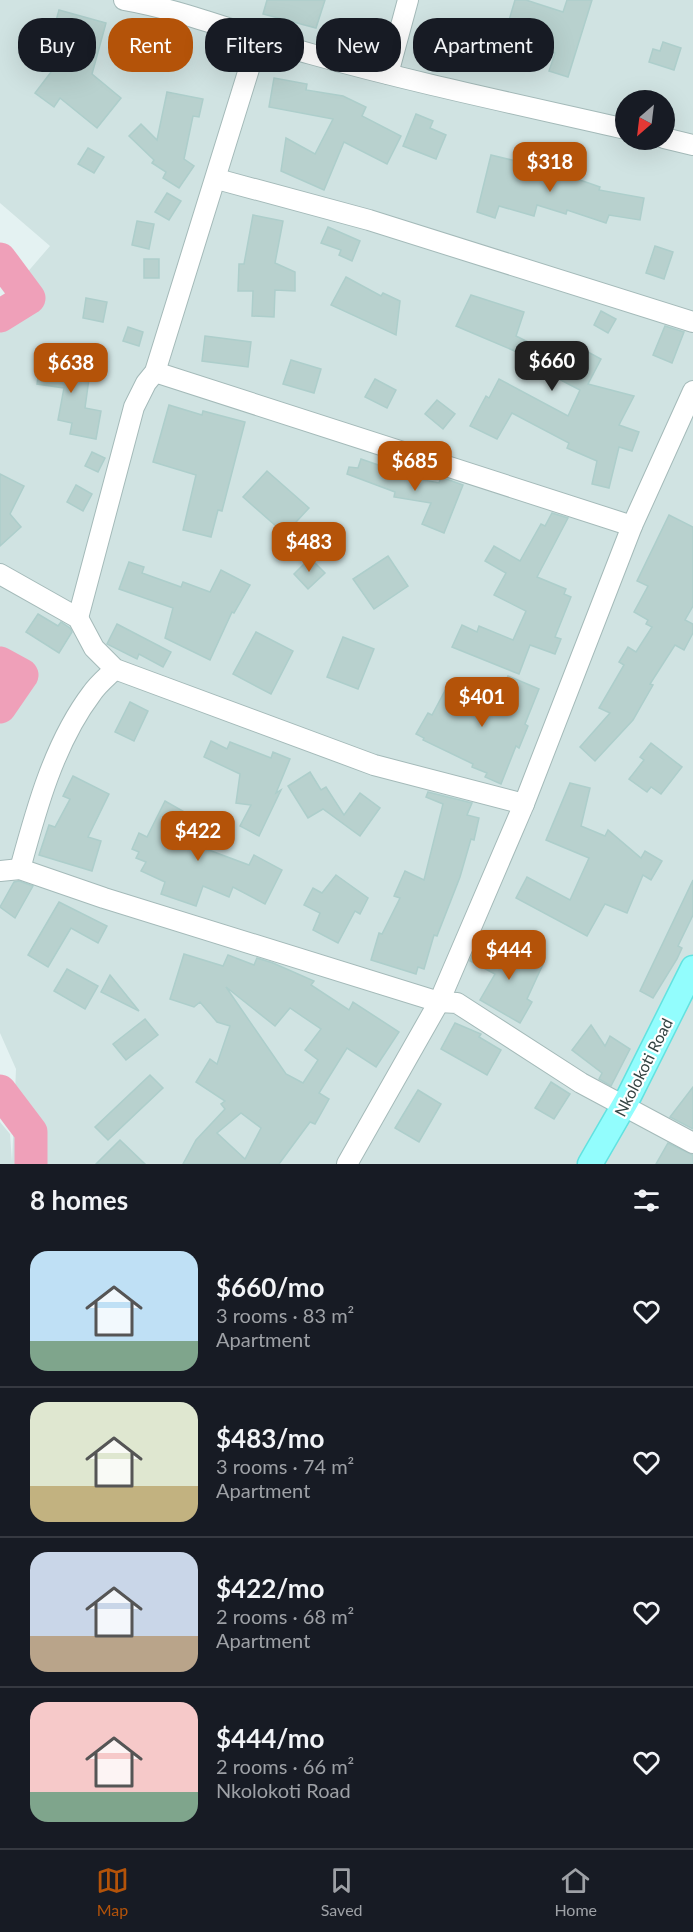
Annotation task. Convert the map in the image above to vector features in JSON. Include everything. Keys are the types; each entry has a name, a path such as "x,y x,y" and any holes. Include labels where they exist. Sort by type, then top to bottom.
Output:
{"main road":[{"name":"Nkolokoti Road","path":"590,1164 622,1107 693,968"}],"street":[{"path":"124,0 178,12 205,21"},
{"path":"388,74 408,0"},
{"path":"304,52 388,74 615,126"},
{"path":"78,618 134,407 146,382 155,372 249,72"},
{"path":"675,141 693,145"},
{"path":"217,179 369,220 693,322"},
{"path":"155,372 632,526"},
{"path":"347,1164 439,1002 524,804 632,526 666,445 693,391"},
{"path":"0,574 78,618 94,648 115,669 374,765 524,804"},
{"path":"20,869 34,819 61,747 92,692 115,669"},
{"path":"0,871 20,869 104,898 439,1002 457,1003 573,1078 622,1107 693,1143"}],"shaded area":[{"path":"0,0 693,0 693,1164 0,1164 0,1122 10,1134 12,1162 16,1069 0,1033 0,304 50,246 0,203"}],"building":[{"path":"267,0 325,0 319,18 316,18 316,28 304,25 304,18 278,18 263,14"},
{"path":"515,0 526,0 563,12 567,0 592,0 568,77 552,72 554,72 555,53 554,18 510,18"},
{"path":"59,10 88,18 57,18"},
{"path":"96,20 106,23 96,59"},
{"path":"663,42 681,48 674,70 649,62 653,49 660,51"},
{"path":"51,72 93,72 92,74 121,98 97,128 60,98 54,107 35,93"},
{"path":"274,78 307,84 306,90 343,96 366,107 362,116 401,136 387,164 344,142 324,190 281,171 286,138 315,154 333,119 269,107"},
{"path":"167,92 203,99 199,117 193,116 184,159 194,166 179,188 163,178 166,172 152,163 154,160 129,136 141,124 157,140"},
{"path":"416,114 433,121 430,128 446,135 436,159 403,146"},
{"path":"88,148 104,157 94,173 78,164"},
{"path":"491,155 524,163 524,161 577,177 577,179 600,187 599,190 644,198 640,220 609,215 606,223 567,210 566,214 537,205 534,216 499,206 495,218 477,212"},
{"path":"167,193 181,201 169,220 155,212"},
{"path":"253,215 283,221 275,263 295,272 295,291 275,290 274,317 252,316 253,291 238,291 239,264 244,264"},
{"path":"137,221 154,224 149,249 132,245"},
{"path":"328,227 360,241 352,261 339,255 341,250 321,243"},
{"path":"655,246 673,252 664,279 646,273"},
{"path":"144,259 159,259 159,278 144,278"},
{"path":"346,277 381,296 383,293 400,301 396,335 331,305"},
{"path":"471,295 524,312 516,336 542,349 546,342 557,348 560,342 586,356 588,352 601,359 588,384 634,396 619,425 639,432 632,451 619,447 609,488 592,484 597,461 567,448 569,443 512,413 497,439 470,426 486,396 489,398 499,379 568,416 580,390 522,360 524,355 456,326"},
{"path":"86,298 107,302 103,322 83,318"},
{"path":"601,311 616,319 608,333 594,325"},
{"path":"665,326 684,332 672,363 653,355"},
{"path":"128,327 143,332 139,346 123,341"},
{"path":"205,336 251,342 248,367 202,361"},
{"path":"41,356 91,364 85,408 101,411 96,439 70,434 72,423 58,420 64,388 37,384"},
{"path":"291,360 321,369 314,393 283,384"},
{"path":"375,379 396,390 387,408 365,397"},
{"path":"437,400 455,414 443,429 425,414"},
{"path":"169,405 202,415 203,411 245,422 222,511 218,510 211,537 183,530 196,475 153,462"},
{"path":"92,452 105,458 98,472 85,466"},
{"path":"361,459 387,468 385,473 439,483 441,477 463,485 444,533 422,524 431,503 394,497 395,492 347,474 349,467 358,468"},
{"path":"267,471 309,508 285,534 243,497"},
{"path":"0,474 24,486 10,514 21,527 0,546"},
{"path":"76,485 92,494 83,511 67,502"},
{"path":"552,513 568,518 537,577 566,589 564,594 571,597 555,637 561,639 555,654 530,645 519,674 452,647 462,625 477,632 479,626 513,640 526,611 494,595 506,573 485,561 494,546 520,561 541,524 545,526"},
{"path":"669,515 693,527 693,606 685,620 693,624 693,633 684,650 675,645 650,684 653,685 633,720 595,761 580,747 610,713 599,708 624,665 619,662 628,647 636,652 652,627 646,624 648,620 634,612 648,586 637,581"},
{"path":"388,556 408,586 374,609 353,579"},
{"path":"310,558 325,573 308,589 294,574"},
{"path":"129,562 144,567 142,573 181,587 183,582 210,592 221,570 250,585 234,613 232,612 210,660 165,638 173,608 119,589"},
{"path":"38,614 58,626 61,622 70,628 72,632 59,653 26,632"},
{"path":"117,624 171,652 163,667 139,654 137,659 107,644"},
{"path":"256,632 293,651 271,694 233,674"},
{"path":"343,637 374,649 358,689 327,677"},
{"path":"508,676 539,689 525,724 528,726 519,748 516,746 501,784 485,777 487,773 472,767 473,764 423,740 424,738 416,734 428,713 432,715 448,685 462,692 458,698 487,712 489,709 493,711"},
{"path":"130,702 148,711 134,741 115,732"},
{"path":"211,741 227,749 230,742 271,758 273,752 290,759 276,793 281,790 259,836 240,826 251,805 236,803 240,774 204,757"},
{"path":"651,743 682,767 661,794 651,787 647,792 629,779 644,760 640,757"},
{"path":"310,772 321,790 326,787 344,815 360,793 380,808 360,836 323,809 308,818 288,786"},
{"path":"73,776 109,794 88,837 101,841 92,871 39,855 49,825 55,827 70,799 63,796"},
{"path":"570,783 590,788 581,826 605,836 608,830 641,858 645,851 662,861 651,880 643,875 627,913 605,904 587,936 516,898 527,877 570,900 589,858 546,840"},
{"path":"428,792 472,803 467,815 479,818 474,840 471,839 460,877 437,936 434,935 424,969 418,967 416,974 371,960 379,933 382,934 400,898 394,896 405,871 424,880 443,804 426,797"},
{"path":"165,801 188,814 184,822 212,832 206,849 249,865 254,855 282,870 265,904 233,887 229,897 203,886 196,906 161,894 165,882 141,871 146,862 136,858 139,852 132,849 139,833 147,837"},
{"path":"336,875 368,898 360,914 355,911 338,943 313,930 320,913 304,905 313,888 322,893"},
{"path":"693,880 693,915 678,946 682,948 653,998 640,991"},
{"path":"19,881 33,886 15,918 0,907 14,882"},
{"path":"59,902 107,926 98,943 71,928 48,967 28,955"},
{"path":"502,945 543,964 527,999 532,1002 520,1023 480,1000 495,974 470,961 475,948 495,958"},
{"path":"184,954 223,966 228,955 254,965 257,958 314,981 311,985 349,1010 353,1002 399,1032 376,1067 347,1048 319,1093 329,1099 315,1124 310,1122 279,1164 183,1164 196,1140 225,1109 221,1104 225,1101 196,1082 210,1059 217,1064 230,1026 217,1022 200,1002 194,1007 170,999","holes":["226,987 275,1026 290,1008 321,1029 305,1050 318,1060 303,1083 286,1074","241,1113 261,1128 245,1159 217,1133"]},
{"path":"67,969 98,986 85,1009 54,991"},
{"path":"110,975 139,1011 101,992"},
{"path":"145,1019 158,1035 126,1060 113,1044"},
{"path":"455,1023 481,1034 479,1037 501,1050 487,1075 441,1049"},
{"path":"591,1025 605,1046 610,1036 630,1049 611,1086 599,1079 602,1073 572,1050"},
{"path":"150,1075 163,1088 108,1140 95,1127"},
{"path":"551,1082 570,1094 554,1119 535,1108"},
{"path":"693,1087 693,1129 670,1117"},
{"path":"418,1090 441,1104 419,1142 395,1128"},
{"path":"120,1140 145,1164 96,1164"},
{"path":"668,1143 693,1155 693,1164 656,1164"}],"waterway":[{"path":"0,259 29,298 0,316"},
{"path":"0,663 22,675 0,707"},
{"path":"0,1091 31,1132 31,1164"}]}
